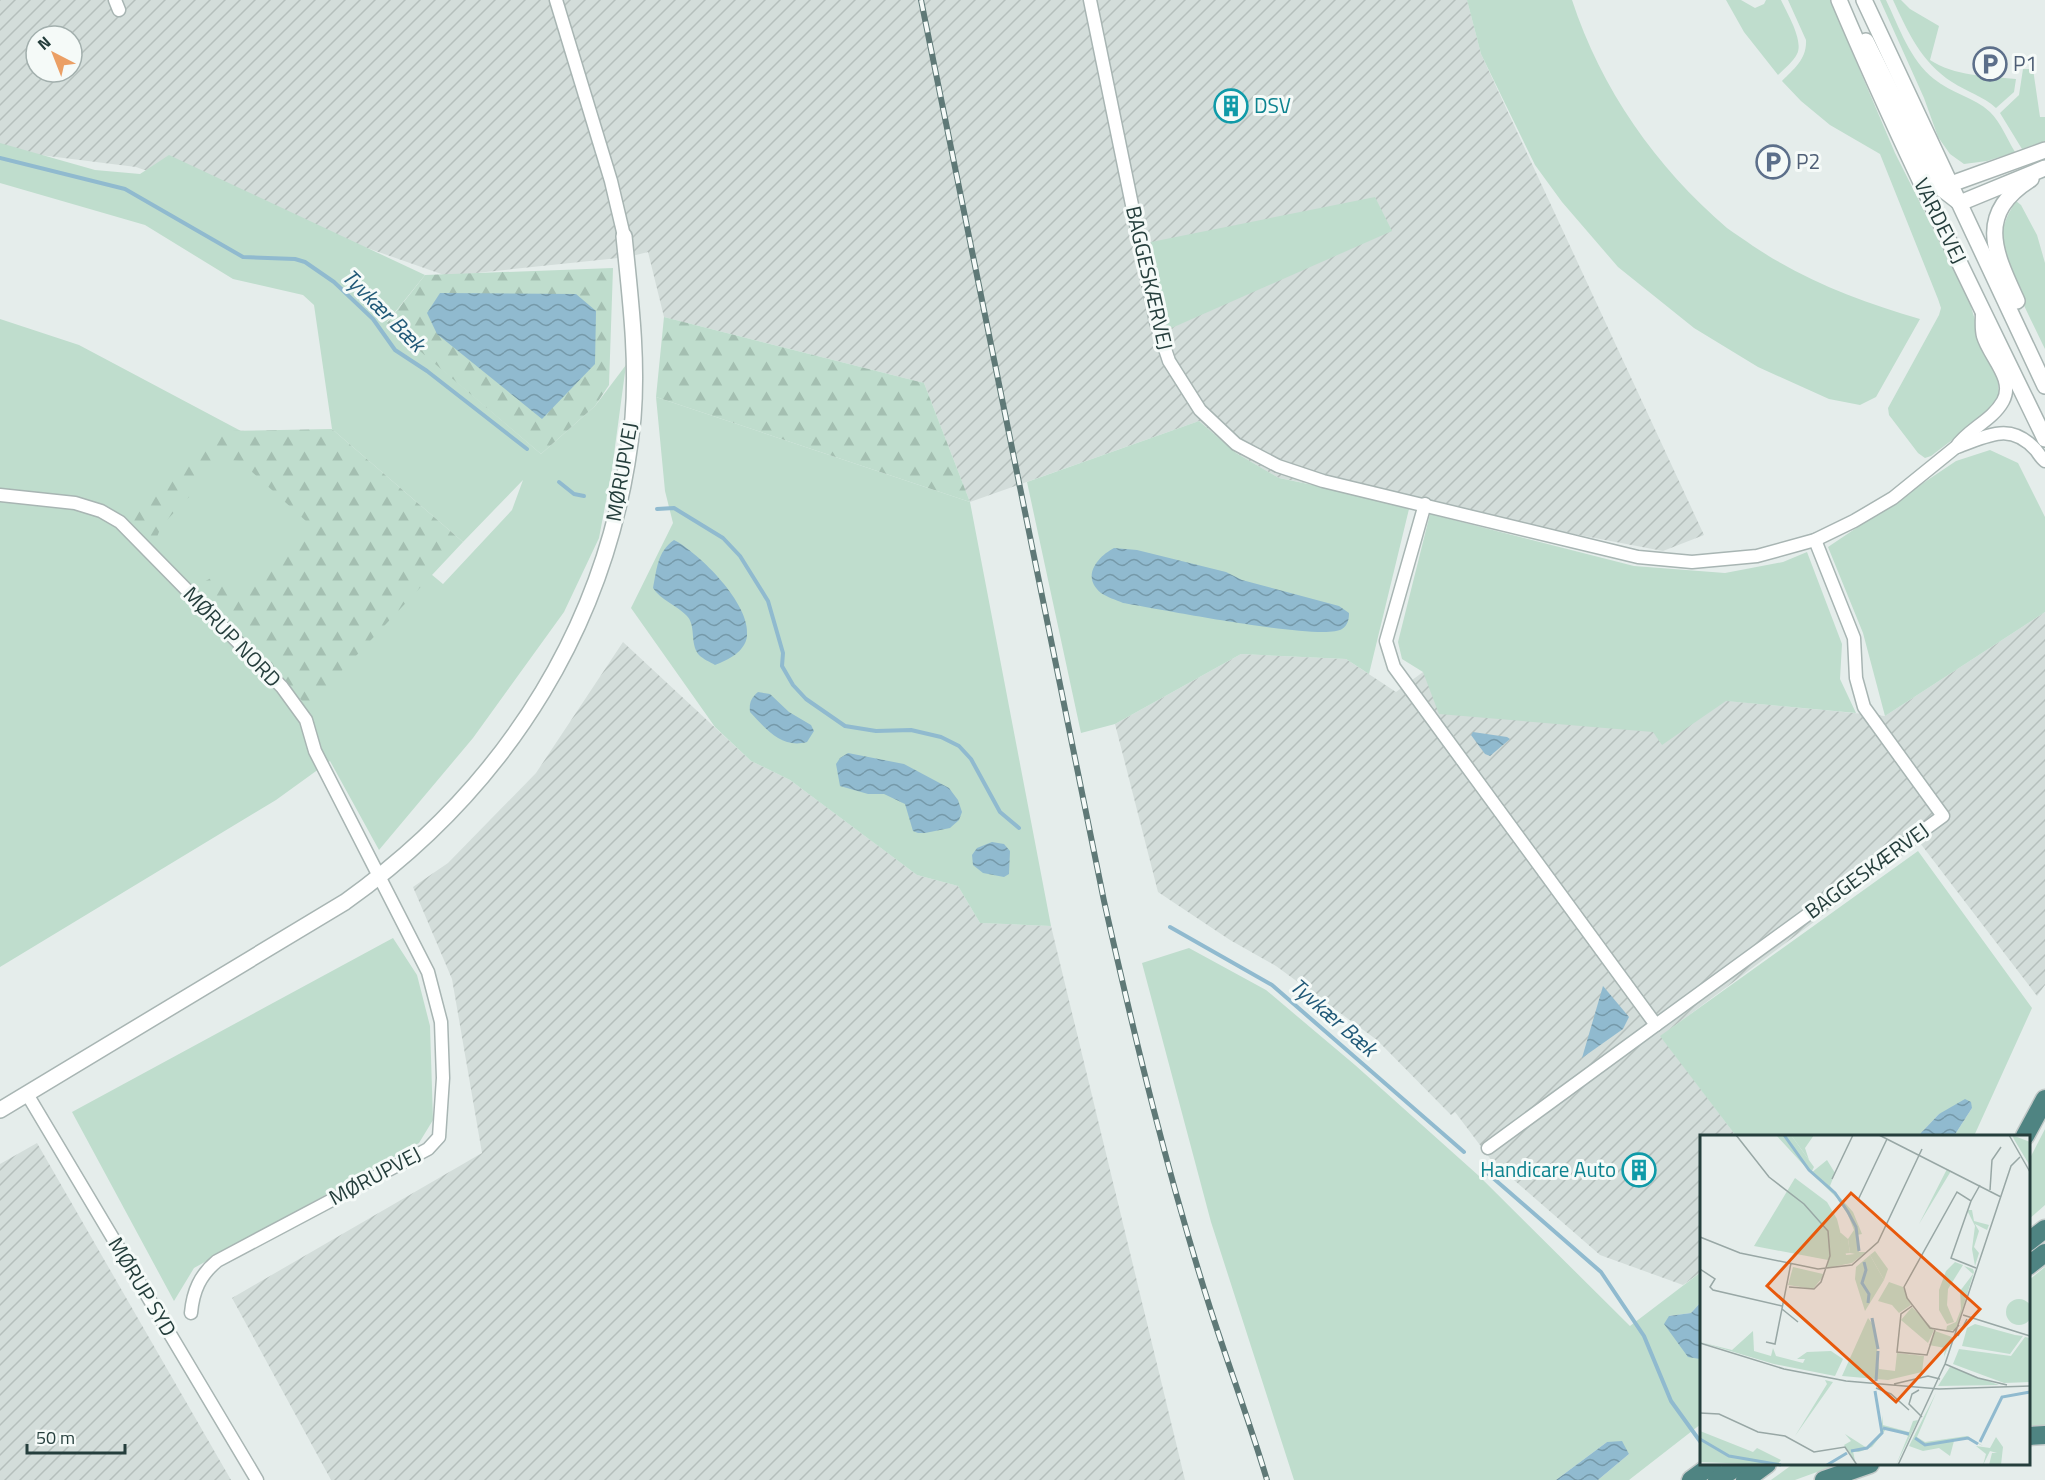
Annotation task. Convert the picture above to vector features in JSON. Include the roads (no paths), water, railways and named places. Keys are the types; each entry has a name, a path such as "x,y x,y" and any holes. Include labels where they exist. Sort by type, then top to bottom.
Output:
{"highway":[{"path":"2026,1135 2045,1099"},
{"path":"2030,1240 2045,1229"},
{"path":"2030,1264 2045,1253"},
{"path":"1691,1480 1712,1465"},
{"path":"1717,1480 1740,1465"},
{"path":"1744,1480 1766,1465"},
{"path":"1824,1480 1867,1465"}],"street":[{"name":"MØRUPVEJ","path":"0,1110 306,927 380,878 441,823 466,797 506,748 542,695 580,620 609,543 623,481 633,417 634,343 624,236 611,181 556,0"},
{"name":"BAGGESKÆRVEJ","path":"1090,0 1156,322 1168,361 1200,410 1236,444 1278,466 1323,481 1638,557 1692,562 1757,556 1815,540 1893,498 1956,447 1986,435 1999,432 2008,433 2036,450 2045,461"},
{"path":"1841,0 1871,50 1938,186 1948,188 2045,150"},
{"name":"VARDEVEJ","path":"1841,0 1872,77 2045,440"},
{"name":"VARDEVEJ","path":"1864,0 1948,188 1960,203 2045,386"},
{"path":"1960,203 2045,169"},
{"path":"2045,169 2021,185 2008,198 1997,215 1994,236 1997,257 2045,364"},
{"path":"1934,210 1948,188"},
{"name":"BAGGESKÆRVEJ","path":"1956,447 1962,438 1993,414 2003,400 2006,389 2004,378 1983,336 1981,307"},
{"name":"MØRUP NORD","path":"0,495 75,503 100,511 120,522 288,695 306,720 315,751 380,878"},
{"path":"1425,504 1386,641 1394,667 1656,1025"},
{"name":"BAGGESKÆRVEJ","path":"1488,1148 1943,816 1864,707 1856,678 1854,638 1815,540"},
{"name":"MØRUPVEJ","path":"192,1313 192,1300 196,1287 206,1271 217,1262 428,1149 439,1137 443,1078 441,1022 428,972 380,878"},
{"name":"MØRUP SYD","path":"27,1094 257,1480"}],"water":[{"path":"440,293 576,294 596,311 595,364 542,419 437,334 427,313"},
{"path":"674,540 697,556 721,581 741,609 746,623 747,636 743,647 730,658 715,665 696,650 689,619 653,588 661,555"},
{"path":"1114,548 1137,550 1226,572 1242,580 1339,606 1349,613 1348,622 1342,629 1328,632 1304,631 1237,623 1123,603 1101,593 1092,580 1097,562"},
{"path":"758,692 770,694 789,712 811,725 814,731 807,742 790,743 782,740 762,725 750,712 751,701"},
{"path":"1473,732 1510,739 1490,756 1485,754 1471,735"},
{"path":"848,753 904,764 949,788 958,800 962,812 959,820 950,828 925,833 913,831 905,804 884,794 868,794 840,786 836,764"},
{"path":"992,842 1004,844 1010,851 1009,874 1004,877 983,873 973,865 972,855 977,848"},
{"path":"1603,986 1629,1017 1623,1029 1582,1058"},
{"path":"1965,1099 1971,1102 1972,1108 1955,1135 1919,1135 1939,1114"},
{"path":"1700,1303 1700,1359 1688,1357 1664,1324 1669,1316 1691,1313"},
{"path":"1622,1441 1629,1454 1598,1480 1556,1480 1607,1442"}],"waterway":[{"name":"Tyvkær Bæk","path":"0,158 125,189 243,257 295,259 305,262 334,282 373,319 395,350 427,371 527,449"},
{"name":"Tyvkær Bæk","path":"559,482 574,494 584,496"},
{"name":"Tyvkær Bæk","path":"657,509 674,508 723,538 740,556 768,601 783,653 782,666 793,685 806,699 845,726 876,731 911,730 941,737 959,746 971,759 1000,812 1019,828"},
{"name":"Tyvkær Bæk","path":"1170,927 1272,985 1464,1152"},
{"name":"Tyvkær Bæk","path":"1485,1171 1601,1272 1644,1336 1671,1401 1700,1441"}],"railway":[{"path":"921,0 1104,901 1128,1004 1166,1158 1195,1260 1267,1480"}],"place":[{"name":"P1","path":"1990,64"},
{"name":"DSV","path":"1231,106"},
{"name":"P2","path":"1773,162"},
{"name":"Handicare Auto","path":"1639,1170"}]}
